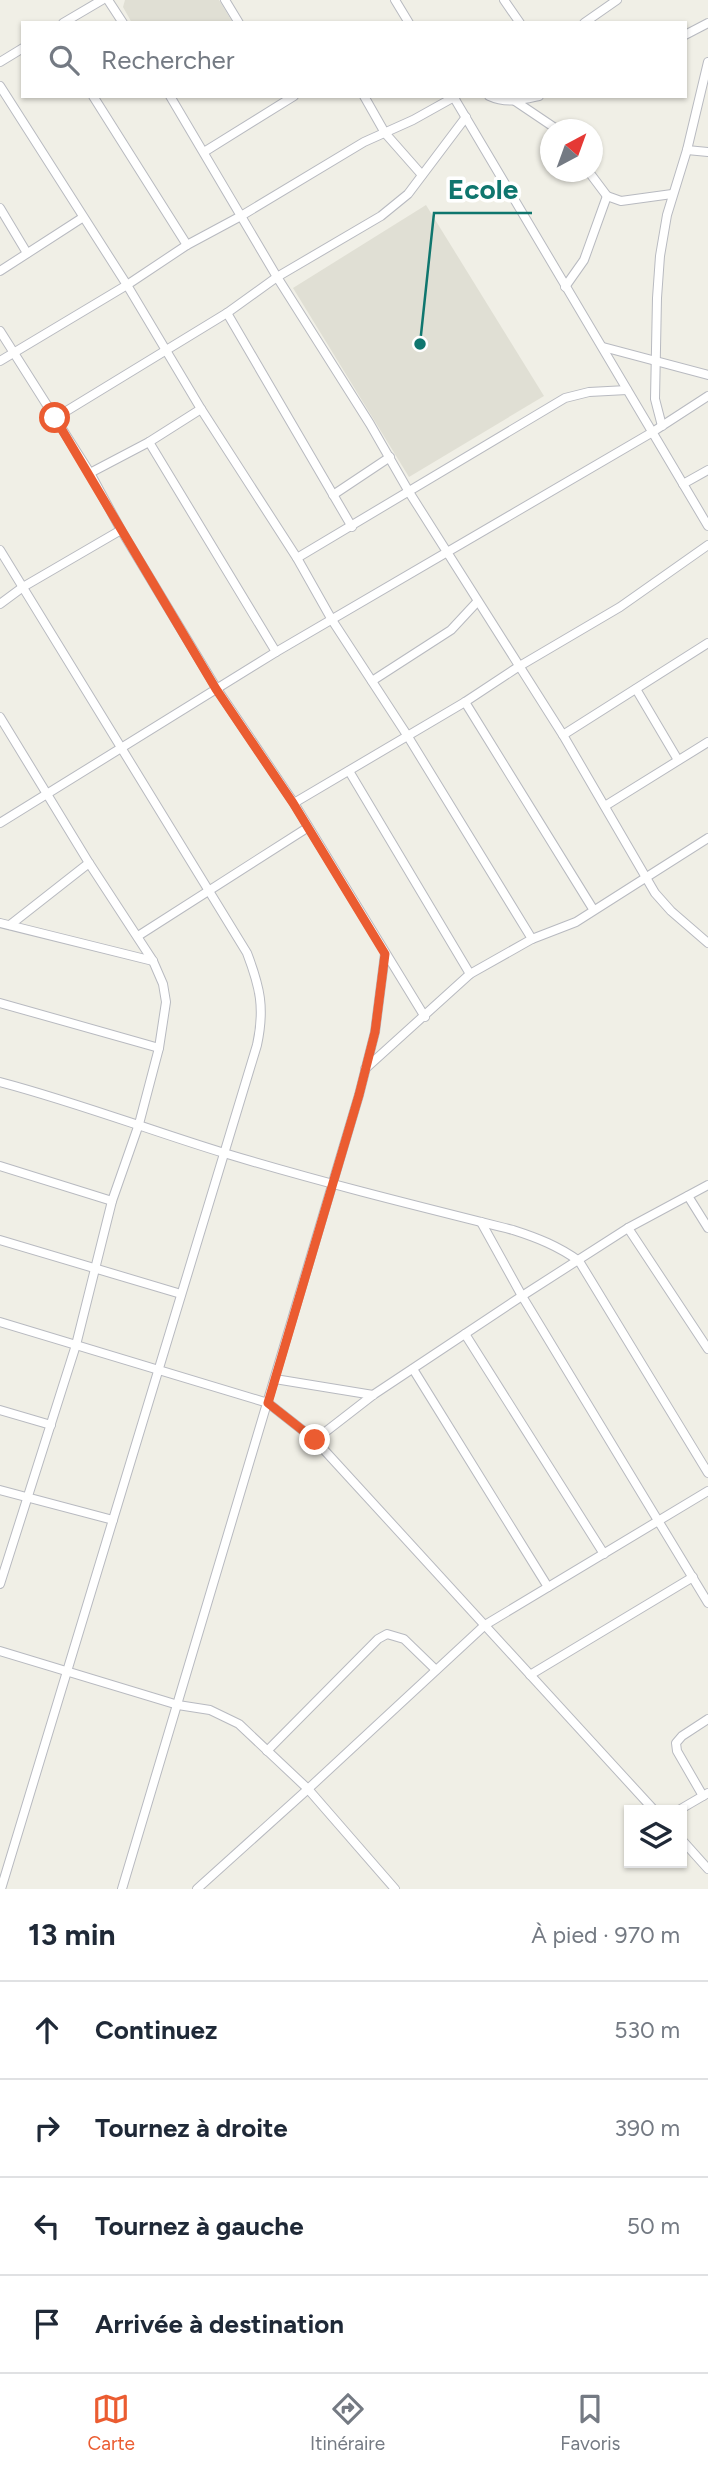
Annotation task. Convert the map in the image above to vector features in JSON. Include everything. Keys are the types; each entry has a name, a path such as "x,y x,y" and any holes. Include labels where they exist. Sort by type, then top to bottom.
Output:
{"street":[{"path":"67,21 102,0"},
{"path":"108,0 122,21"},
{"path":"225,0 238,21"},
{"path":"395,0 408,21"},
{"path":"504,0 519,21"},
{"path":"587,21 617,0"},
{"path":"687,34 708,23"},
{"path":"0,62 21,49"},
{"path":"662,426 656,399 660,256 672,194 687,150 708,62"},
{"path":"0,86 127,285 201,409 297,558 332,620 407,735 532,939"},
{"path":"94,98 187,246"},
{"path":"171,98 409,492 563,735 645,876 661,901 704,933 708,943"},
{"path":"204,152 288,98"},
{"path":"365,98 385,133 422,175"},
{"path":"0,361 187,246 364,142 452,98"},
{"path":"455,98 708,526"},
{"path":"494,98 515,101 529,98"},
{"path":"515,101 542,119"},
{"path":"55,418 228,313 277,277 381,216 408,194 466,117"},
{"path":"687,150 708,152"},
{"path":"596,182 607,196 621,201 672,194"},
{"path":"565,287 584,260 607,196"},
{"path":"0,208 27,253"},
{"path":"0,271 82,218"},
{"path":"228,313 352,527"},
{"path":"0,331 90,473 216,689 293,803 425,1017"},
{"path":"603,346 708,374"},
{"path":"297,558 565,398 589,392 627,390"},
{"path":"0,823 275,652 651,433 708,396"},
{"path":"90,473 149,442 201,409"},
{"path":"149,442 275,652"},
{"path":"333,495 390,457"},
{"path":"683,484 708,470"},
{"path":"0,604 23,587 121,530"},
{"path":"293,803 620,607 708,545"},
{"path":"0,551 247,953 260,990 262,1008 257,1045 225,1153 1,1883"},
{"path":"372,681 451,630 477,601"},
{"path":"563,735 708,643"},
{"path":"636,689 678,760"},
{"path":"465,702 593,909"},
{"path":"0,718 3,730 153,961 163,984 166,1002 159,1048 139,1125 113,1201 76,1345 28,1499 3,1562 0,1584"},
{"path":"604,806 708,742"},
{"path":"349,771 470,974"},
{"path":"138,936 307,828"},
{"path":"365,1069 470,974 532,939 561,929 708,838"},
{"path":"10,925 89,863"},
{"path":"0,923 153,961"},
{"path":"122,1889 365,1069 375,1032 385,954"},
{"path":"0,1003 159,1048"},
{"path":"0,1082 332,1184 539,1238 562,1249 579,1261 708,1473"},
{"path":"0,1166 113,1201"},
{"path":"315,1440 373,1395 522,1296 628,1228 708,1185"},
{"path":"688,1196 708,1228"},
{"path":"481,1222 522,1296 708,1603"},
{"path":"628,1228 708,1349"},
{"path":"0,1240 181,1294"},
{"path":"0,1322 268,1403 315,1440 649,1805"},
{"path":"465,1334 604,1554"},
{"path":"413,1368 548,1587"},
{"path":"275,1379 373,1395"},
{"path":"0,1410 51,1425"},
{"path":"0,1490 113,1520"},
{"path":"197,1889 485,1625 708,1491"},
{"path":"530,1675 693,1577"},
{"path":"267,1751 387,1634 404,1639 436,1670"},
{"path":"0,1651 178,1705 210,1710 239,1724 308,1789 395,1889"},
{"path":"687,1806 705,1794 677,1751 676,1743 708,1719"},
{"path":"687,1846 708,1869"}],"shaded area":[{"path":"125,0 219,0 232,21 131,21 123,7"},
{"path":"426,205 544,396 409,477 293,288"}],"place":[{"name":"Ecole","path":"420,344"}],"route":[{"path":"55,418 216,689 293,803 385,954 375,1032 359,1095 268,1403 315,1440"}]}
